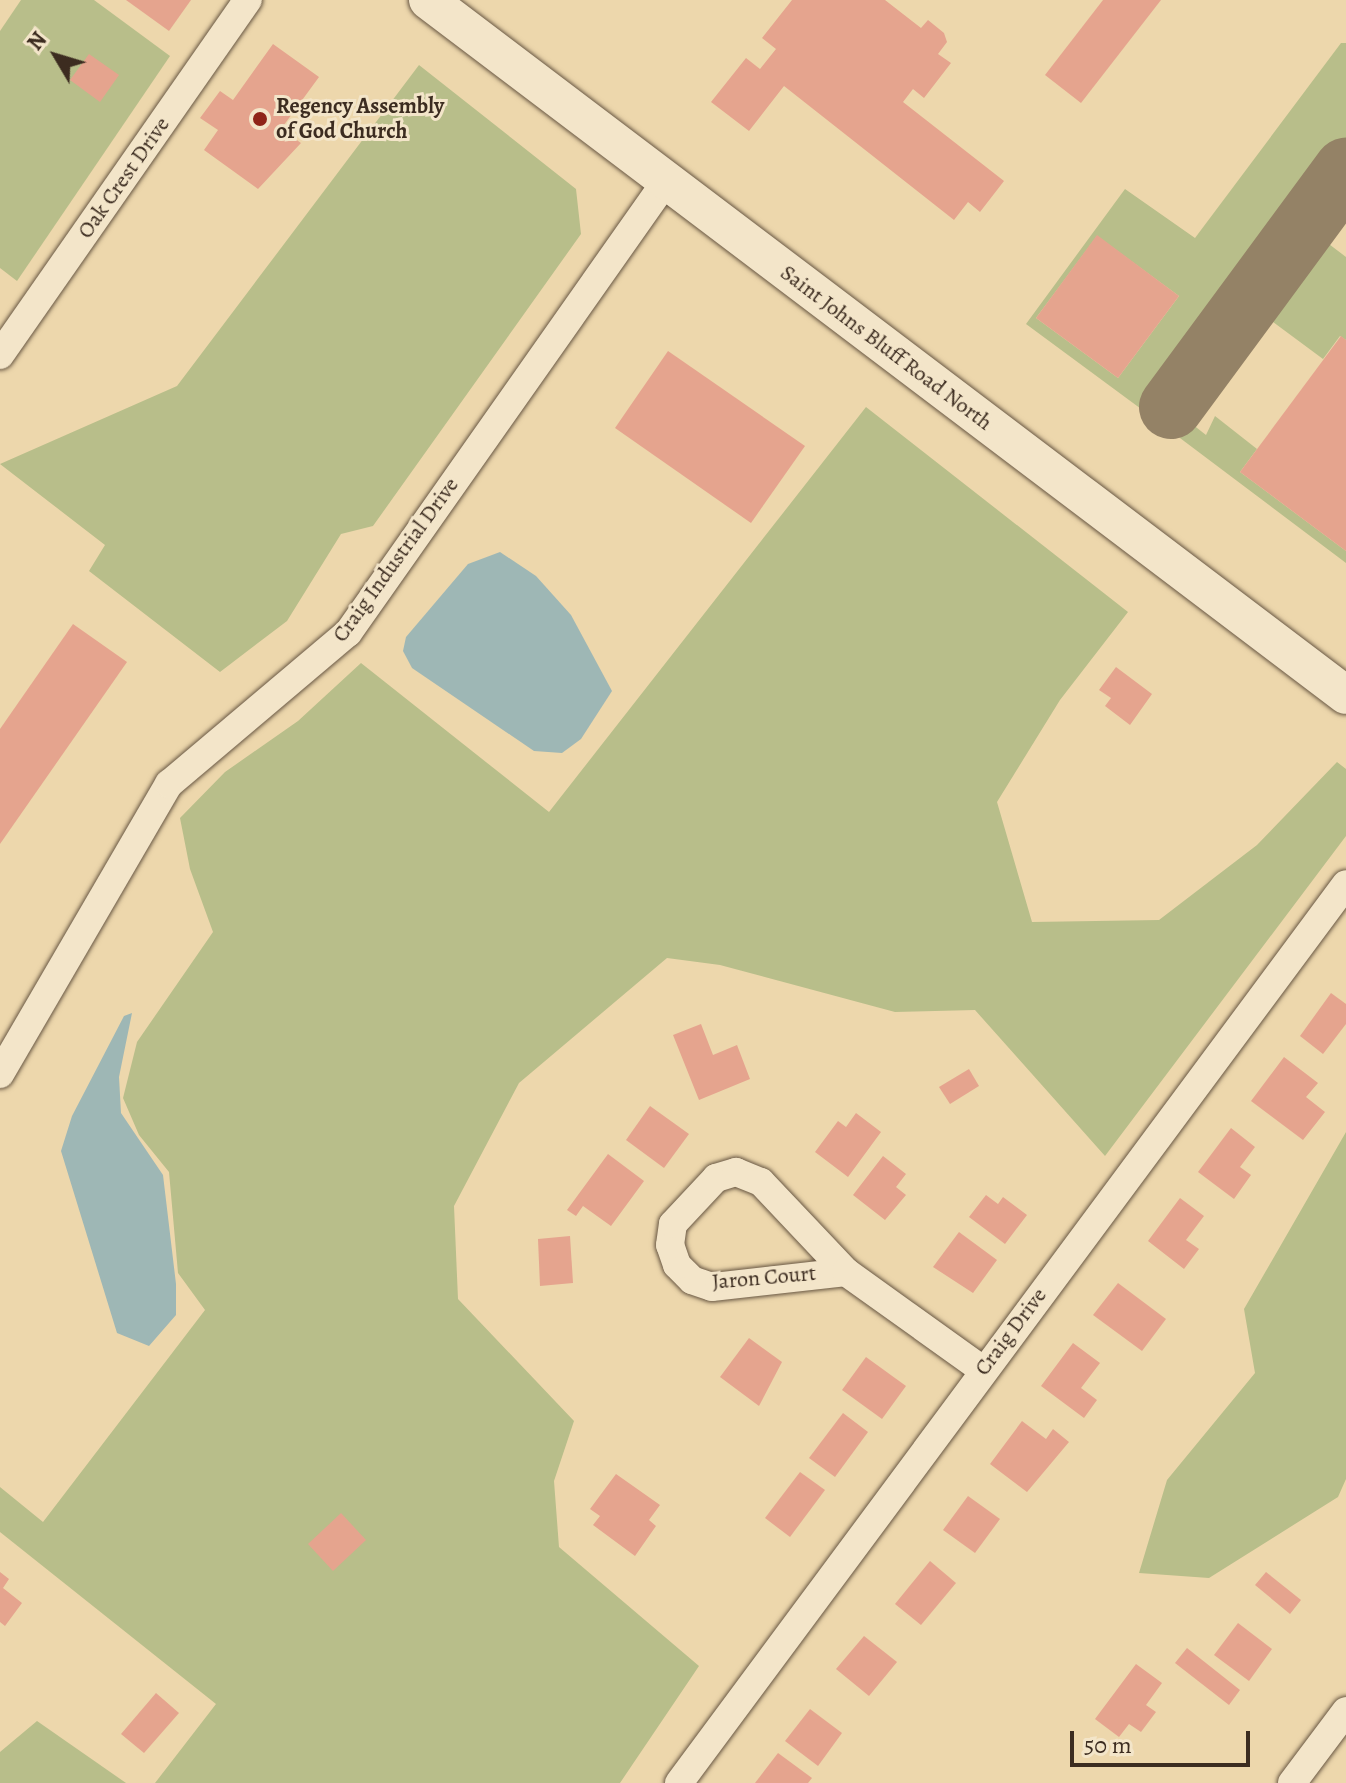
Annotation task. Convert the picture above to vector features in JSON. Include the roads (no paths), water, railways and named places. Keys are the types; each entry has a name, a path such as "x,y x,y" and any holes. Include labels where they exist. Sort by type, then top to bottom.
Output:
{"main road":[{"name":"Saint Johns Bluff Road North","path":"428,0 1346,695"}],"street":[{"name":"Oak Crest Drive","path":"0,355 248,0"},
{"name":"Craig Industrial Drive","path":"0,1074 169,784 348,633 666,181"},
{"name":"Craig Drive","path":"679,1783 1346,884"},
{"name":"Jaron Court","path":"846,1272 712,1287 692,1280 677,1265 670,1245 673,1224 716,1178 736,1172 761,1182 846,1272 983,1370"},
{"path":"1292,1783 1346,1711"}],"water":[{"path":"500,552 536,576 571,615 612,691 581,739 562,753 534,751 412,668 403,651 406,637 468,564"},
{"path":"132,1013 119,1077 121,1113 163,1175 176,1284 176,1315 149,1346 117,1333 61,1151 72,1116 124,1016"}],"place":[{"name":"Regency Assembly of God Church","path":"260,119"}]}
